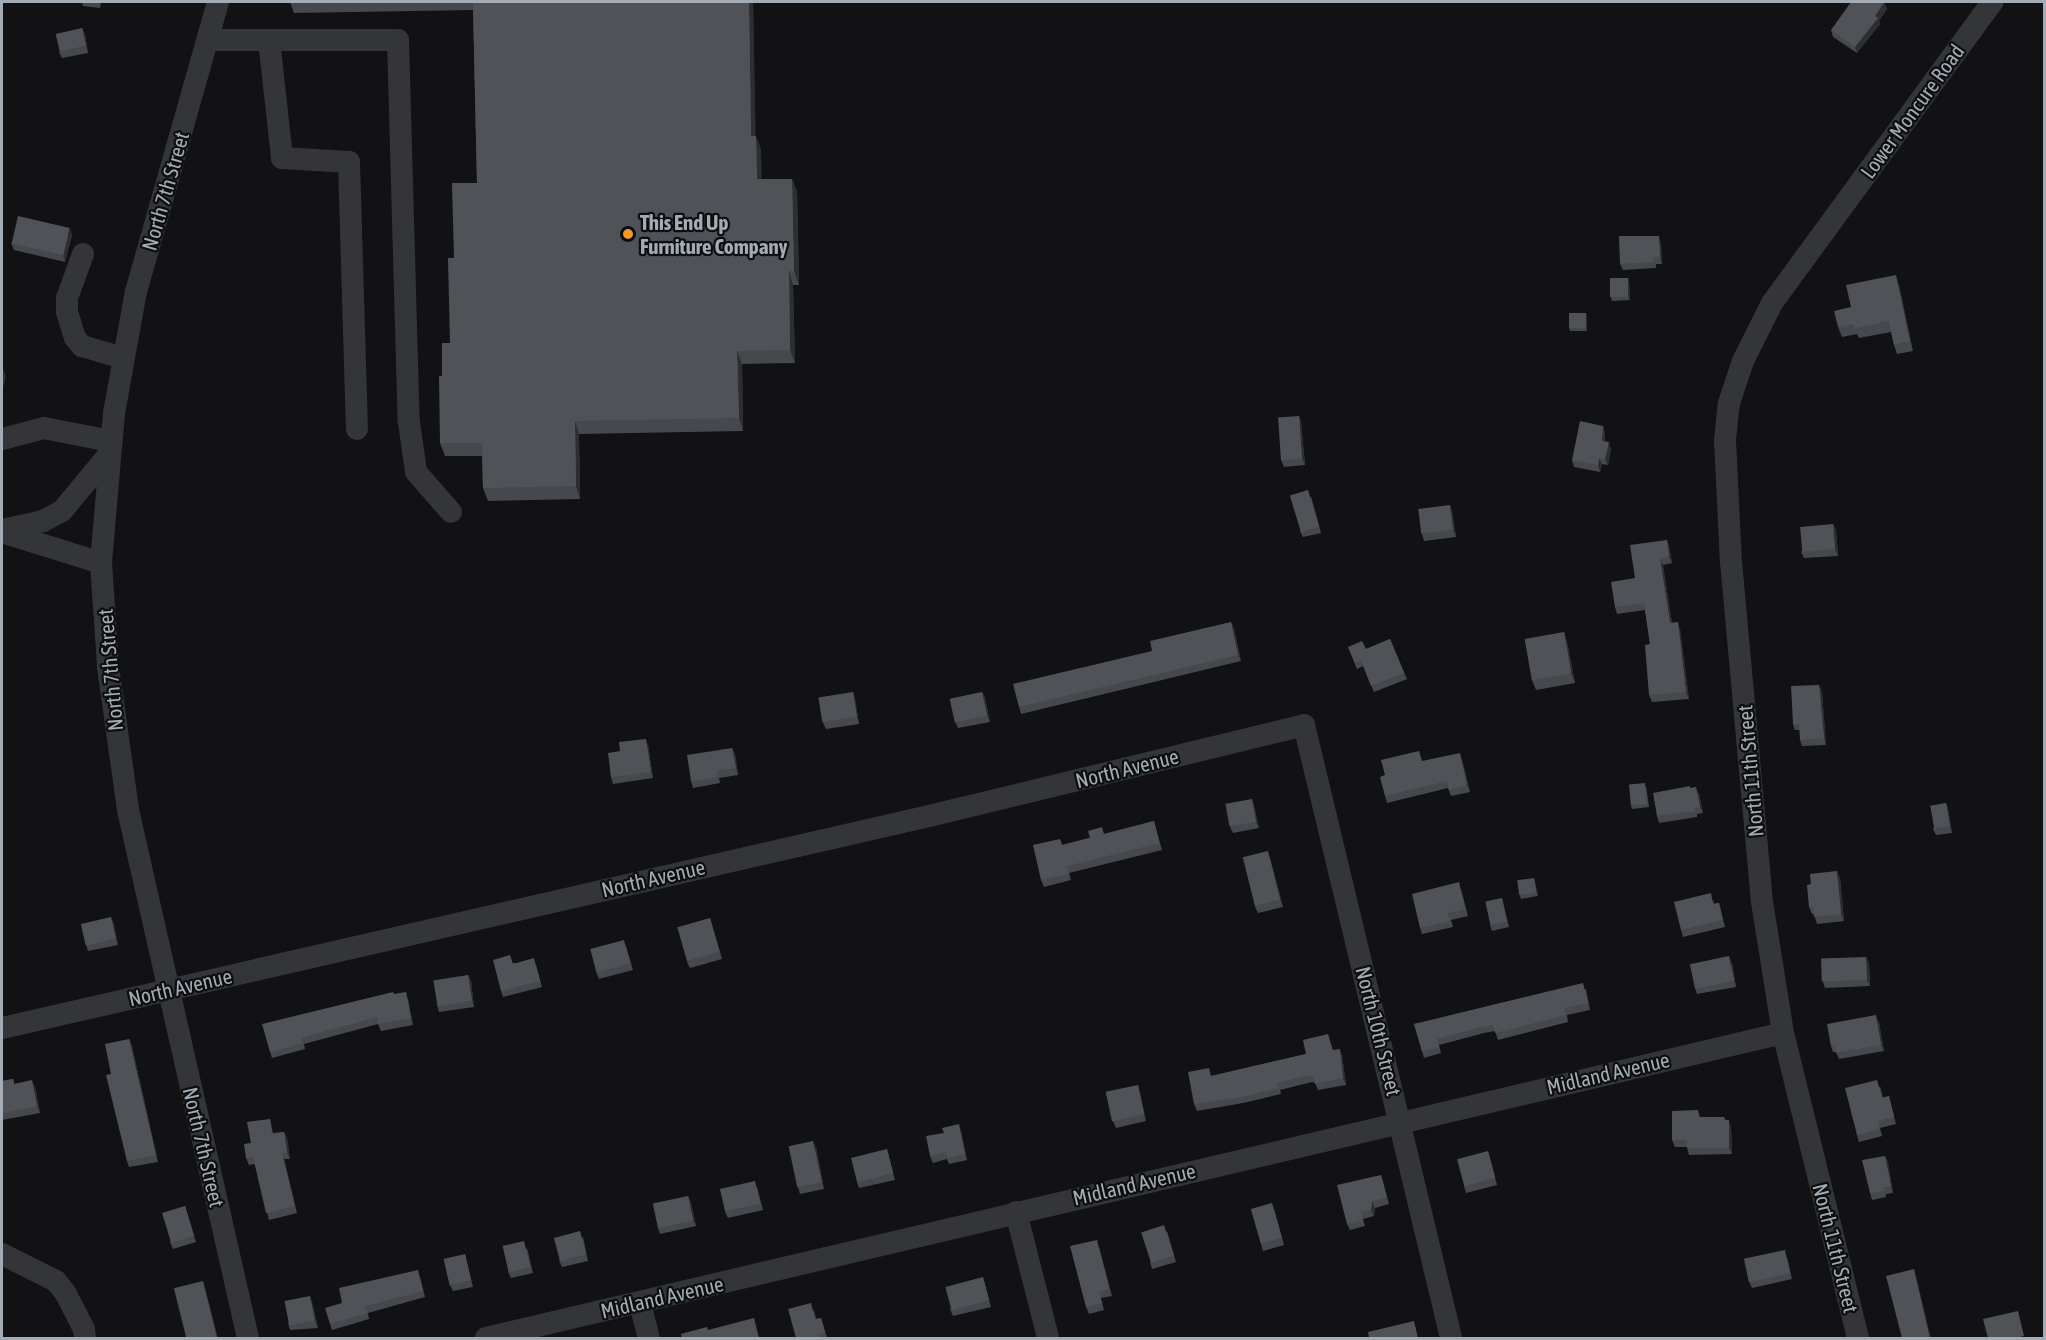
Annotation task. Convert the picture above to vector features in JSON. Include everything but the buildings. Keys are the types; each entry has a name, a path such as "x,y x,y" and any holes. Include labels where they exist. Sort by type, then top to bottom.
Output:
{"street":[{"name":"North 7th Street","path":"218,2 136,291 123,358 110,447 101,562 108,667 128,810 167,990 248,1338"},
{"name":"Lower Moncure Road","path":"1832,221 1992,2"},
{"path":"208,40 398,40 409,422 416,472 452,512"},
{"path":"269,40 282,158 349,162 357,429"},
{"name":"North 11th Street","path":"1832,221 1772,303 1743,361 1729,403 1725,440 1731,563 1761,892 1783,1033 1858,1338"},
{"path":"83,254 68,298 67,312 75,338 82,346 123,358"},
{"path":"2,531 43,521 62,511 110,447 44,428 3,444"},
{"path":"2,531 101,562"},
{"name":"North Avenue","path":"2,1028 917,818 1304,725"},
{"name":"North 10th Street","path":"1304,725 1401,1121 1451,1338"},
{"name":"Midland Avenue","path":"486,1338 1783,1033"},
{"path":"1016,1212 1048,1338"},
{"path":"2,1254 56,1281 66,1294 84,1329 85,1338"},
{"path":"640,1303 649,1338"}],"place":[{"name":"This End Up Furniture Company","path":"628,234"}]}
